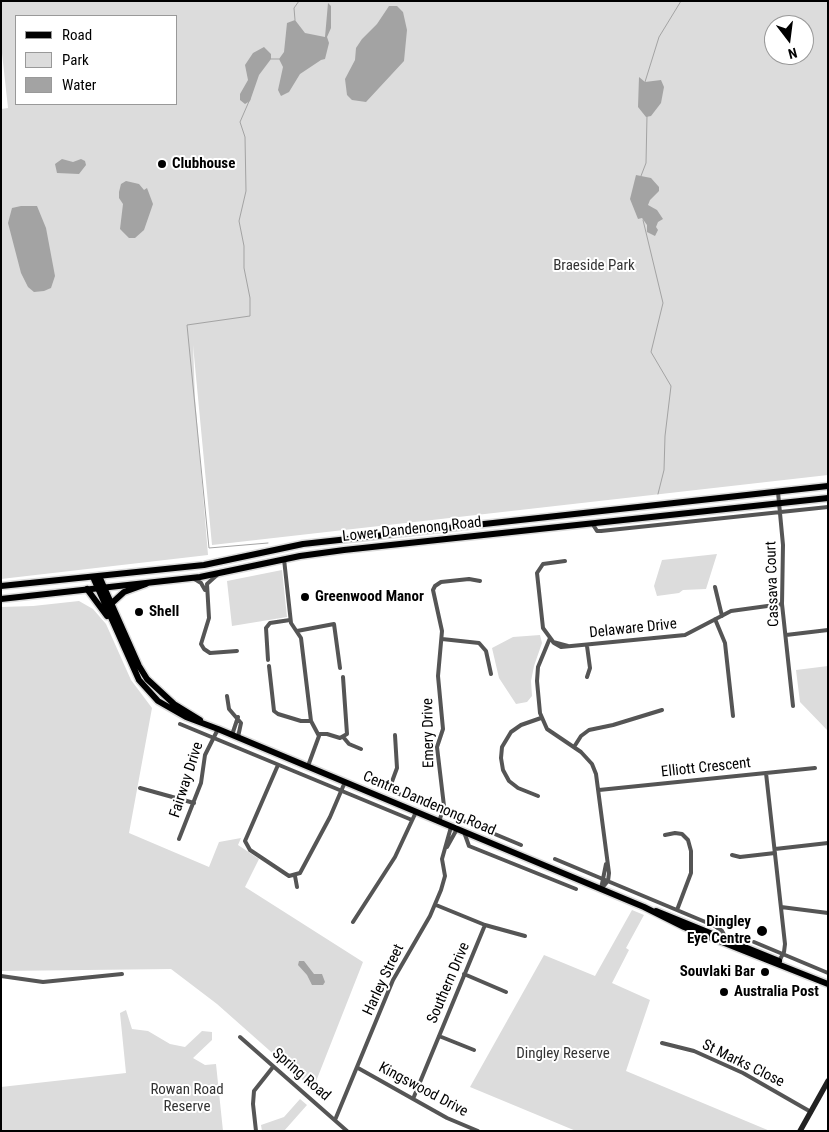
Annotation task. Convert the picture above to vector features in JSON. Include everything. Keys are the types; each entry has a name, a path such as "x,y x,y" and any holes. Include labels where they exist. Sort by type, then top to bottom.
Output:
{"main road":[{"name":"Lower Dandenong Road","path":"1,586 214,563 303,544 828,486"},
{"name":"Lower Dandenong Road","path":"1,599 218,574 284,559 352,549 828,498"},
{"name":"Centre Dandenong Road","path":"96,576 105,587 133,653 147,679 174,704 204,723"},
{"name":"Centre Dandenong Road","path":"96,576 97,588 133,670 146,689 169,708 186,718 204,723 644,907 726,938 778,963"},
{"path":"112,602 124,592 151,582"},
{"path":"87,589 113,625"},
{"name":"Centre Dandenong Road","path":"644,907 677,924 828,984"},
{"path":"800,1131 828,1081"}],"street":[{"name":"Cassava Court","path":"778,492 783,545 782,604 793,706"},
{"path":"592,523 599,531 828,506"},
{"path":"284,559 290,620 297,631 302,646 311,722 319,734 344,738 349,744 361,749"},
{"path":"565,561 543,564 537,570 542,623 551,640 544,649 537,674 541,718 552,733 574,747 592,764 599,790 607,862 608,882 601,889"},
{"path":"218,574 208,582 206,592 209,618 202,639 202,646 210,653 237,651"},
{"path":"193,577 201,583 206,592"},
{"name":"Emery Drive","path":"439,822 443,812 438,747 443,729 438,676 442,639 440,615 433,592 435,586 441,582 468,579 480,581"},
{"path":"715,587 722,616"},
{"name":"Delaware Drive","path":"551,640 570,647 685,635 740,609 782,604"},
{"path":"716,619 725,642 733,716"},
{"path":"268,660 266,628 270,623 290,620"},
{"path":"297,631 334,624 340,668"},
{"path":"786,635 828,630"},
{"path":"442,639 479,643 486,651 491,674"},
{"path":"587,646 590,668 587,676"},
{"path":"269,666 274,711 301,721 311,722"},
{"path":"342,677 348,730 344,738"},
{"path":"227,696 229,709 238,717 241,723 235,736"},
{"path":"574,747 581,736 589,730 613,725 662,710"},
{"path":"538,796 518,788 509,781 503,770 501,753 511,732 521,725 541,718"},
{"name":"Centre Dandenong Road","path":"180,724 410,820"},
{"name":"Fairway Drive","path":"179,839 201,783 205,755 218,729"},
{"path":"308,766 319,734"},
{"name":"Centre Dandenong Road","path":"395,735 397,768 390,787 392,791 521,845"},
{"path":"278,765 246,837 246,843 250,850 289,876 300,873 345,782"},
{"name":"Elliott Crescent","path":"599,790 815,768"},
{"path":"766,773 785,944 783,954 778,963"},
{"path":"140,788 194,802"},
{"path":"353,922 395,857 413,811"},
{"name":"Harley Street","path":"335,1120 394,980 436,905 445,880 442,859 454,828"},
{"path":"464,832 470,846 576,889"},
{"path":"665,835 682,834 688,840 691,850 691,873 676,910"},
{"path":"732,855 744,857 828,843"},
{"name":"Centre Dandenong Road","path":"555,859 715,926 726,938"},
{"path":"601,889 607,862"},
{"path":"294,876 297,887"},
{"path":"566,886 570,876"},
{"path":"436,905 485,925 525,936"},
{"path":"781,907 828,913"},
{"name":"Southern Drive","path":"413,1099 485,925"},
{"path":"754,942 828,973"},
{"path":"1,976 43,982 63,978 122,974"},
{"path":"464,974 506,992"},
{"path":"439,1036 474,1050"},
{"name":"Spring Road","path":"240,1037 347,1131"},
{"name":"St Marks Close","path":"662,1043 694,1051 743,1073 811,1112"},
{"path":"256,1131 252,1101 254,1091 273,1067"},
{"name":"Kingswood Drive","path":"358,1068 448,1118 478,1131"}],"green space":[{"name":"Braeside Park","path":"1,1 828,1 828,475 212,545 193,345 195,398 208,555 1,579 1,109 8,108 1,44"},
{"path":"717,554 706,589 683,590 679,593 657,596 654,586 662,560"},
{"path":"282,570 287,617 232,626 227,581"},
{"path":"79,601 93,609 106,624 131,680 152,708 129,833 209,867 219,842 241,838 238,845 259,859 245,887 363,962 313,1089 217,1004 171,969 1,971 1,607"},
{"path":"540,635 542,643 531,681 532,696 527,702 516,704 499,678 492,648 513,637"},
{"path":"828,666 828,731 800,702 796,670"},
{"name":"Dingley Reserve","path":"632,910 644,915 626,948 629,950 612,983 650,1000 626,1071 770,1131 576,1131 470,1087 544,955 595,976"},
{"name":"Rowan Road Reserve","path":"126,1010 132,1029 148,1031 170,1044 185,1047 202,1031 212,1032 212,1040 193,1058 205,1065 216,1064 223,1131 1,1131 1,1087 126,1073 120,1013"},
{"path":"300,1099 307,1105 284,1131 262,1131 261,1125 284,1117"}],"water":[{"path":"328,3 331,6 331,28 327,37 329,43 325,59 300,74 289,92 281,96 278,90 283,67 279,59 284,52 287,23 295,20 305,33 325,37"},
{"path":"389,6 397,6 403,12 407,30 404,61 366,102 352,100 347,95 345,79 355,60 356,48 377,24"},
{"path":"264,47 271,54 271,59 259,75 250,101 245,104 240,100 240,94 248,80 245,65 253,53"},
{"path":"639,77 645,82 661,80 664,87 661,103 651,116 646,117 638,107"},
{"path":"62,159 73,162 81,159 85,161 86,165 79,174 57,173 55,164"},
{"path":"636,175 651,178 659,187 659,191 650,200 648,205 657,210 663,219 658,222 656,227 658,230 655,236 647,232 647,225 642,218 638,219 630,199"},
{"path":"126,181 139,184 144,190 147,188 153,204 144,230 135,238 129,238 120,229 123,204 119,198 119,192 121,184"},
{"path":"37,206 46,228 55,276 51,288 44,291 34,292 28,287 21,273 8,223 12,208"},
{"path":"299,961 304,961 314,974 322,974 325,982 323,985 312,985 307,975 298,965"}],"waterway":[{"path":"295,20 294,8 299,1"},
{"path":"645,82 659,37 681,1"},
{"path":"271,59 279,59"},
{"path":"250,99 240,122 245,137 246,191 239,221 244,246 244,268 250,298 250,316 187,325 209,548 268,543"},
{"path":"641,176 646,163 647,116"},
{"path":"643,220 663,303 651,352 671,386 665,436 664,470 658,494"}],"place":[{"name":"Clubhouse","path":"162,164"},
{"name":"Greenwood Manor","path":"305,597"},
{"name":"Shell","path":"139,612"},
{"name":"Dingley Eye Centre","path":"762,931"},
{"name":"Souvlaki Bar","path":"765,972"},
{"name":"Australia Post","path":"724,992"}]}
